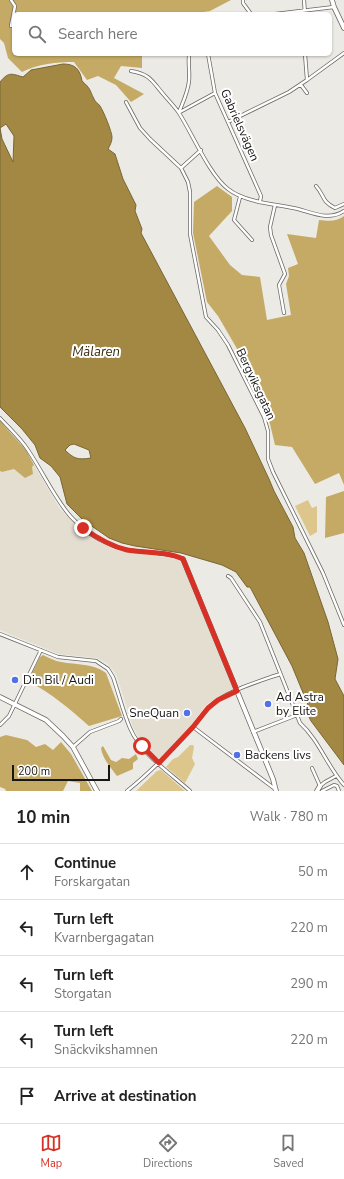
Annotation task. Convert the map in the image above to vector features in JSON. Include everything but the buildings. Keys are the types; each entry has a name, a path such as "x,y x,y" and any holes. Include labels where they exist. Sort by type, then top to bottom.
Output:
{"street":[{"path":"11,0 15,6 14,12"},
{"path":"244,0 243,3 250,12"},
{"path":"304,0 305,12 334,7"},
{"path":"332,0 344,28"},
{"path":"11,26 12,21"},
{"path":"228,122 301,85 344,53"},
{"path":"179,112 188,88 189,56"},
{"name":"Gabrielsvägen","path":"208,56 215,93 261,196 260,201"},
{"path":"305,56 307,80"},
{"path":"131,71 149,76 179,112 218,180 240,197 330,217 344,211"},
{"path":"301,85 307,93"},
{"path":"179,112 215,93"},
{"name":"Bergviksgatan","path":"126,102 140,128 181,168 188,182 190,190 190,234 206,317 218,330 228,345 264,417 268,431 268,459 270,465 323,573 344,625"},
{"path":"181,168 201,150"},
{"path":"316,186 326,203 335,208 344,204"},
{"path":"240,197 234,220 252,240"},
{"path":"275,205 270,227 271,235 285,274 279,285 284,313"},
{"path":"0,418 28,449 68,515 83,528 95,537 112,546 127,550 175,556 183,559 273,779 276,790"},
{"path":"228,576 231,578 260,622 300,723 306,729 336,776 344,785"},
{"path":"0,634 58,657 96,661 108,669 113,677 130,728 136,739 159,763 190,791"},
{"path":"0,725 9,716 41,650"},
{"path":"127,791 144,778 159,763 193,727 208,708 218,700 280,674"},
{"path":"0,698 46,720 73,747 97,791"},
{"path":"253,732 296,715"},
{"path":"73,747 90,732 121,719"},
{"path":"193,727 276,790"},
{"path":"312,768 320,786"},
{"path":"86,770 100,791"},
{"path":"317,791 325,782 336,776"},
{"path":"322,791 334,785 337,786 339,791"}],"shaded area":[{"path":"0,0 231,0 210,11 204,12 12,12 12,56 142,56 142,68 121,66 114,78 144,94 131,102 116,85 98,76 87,80 74,62 48,64 34,67 22,72 8,58 4,43 0,39"},
{"path":"217,186 232,197 232,211 209,236 230,265 242,275 260,277 267,320 291,315 286,284 289,276 288,268 298,264 287,234 316,238 319,220 329,221 344,216 344,485 339,473 315,484 292,447 275,445 270,424 258,393 236,347 218,316 207,302 193,233 194,202"},
{"path":"0,421 26,450 34,465 32,467 33,474 25,478 14,469 2,472 0,471"},
{"path":"34,465 60,509 78,528 99,542 122,551 172,558 182,562 234,691 216,698 205,706 190,727 162,758 158,758 153,754 139,738 133,727 117,676 107,663 97,658 59,654 0,630 0,471 2,472 32,467"},
{"path":"344,491 344,533 325,538 326,497"},
{"path":"308,500 312,508 317,506 317,532 310,536 295,506"},
{"path":"43,655 59,662 96,667 106,673 122,716 89,726 75,713 45,691 28,681 40,657"},
{"path":"6,735 27,740 36,747 45,744 53,750 61,742 71,754 92,791 80,791 80,783 68,781 63,791 6,791 0,787 0,737"},
{"path":"190,745 193,745 194,747 192,758 195,764 185,783 166,767"},
{"path":"103,746 111,760 116,762 122,758 129,759 136,754 138,759 133,763 133,769 117,776 103,755 101,748"},
{"path":"161,770 185,791 136,791 157,771"}],"water":[{"name":"Mälaren","path":"63,64 74,66 80,73 82,81 88,88 94,100 101,108 112,134 112,140 108,149 115,154 123,179 136,205 135,211 142,229 141,233 245,428 274,491 293,527 295,538 304,553 328,622 338,659 335,679 344,696 344,765 311,721 309,717 311,712 292,666 250,587 247,587 236,572 222,565 181,553 122,543 109,538 83,520 67,504 60,477 51,466 40,458 35,445 22,429 0,407 0,128 0,82 6,76 11,74 23,77 31,70","holes":["6,124 14,136 13,162 2,139 0,128","74,444 89,450 91,458 76,458 65,450 70,445"]}],"place":[{"name":"Din Bil / Audi","path":"15,680"},
{"name":"Ad Astra by Elite","path":"268,704"},
{"name":"SneQuan","path":"187,713"},
{"name":"Backens livs","path":"237,755"}],"route":[{"path":"83,528 112,546 127,550 175,556 183,559 237,691 218,700 208,708 193,727 159,763 142,746"}]}
